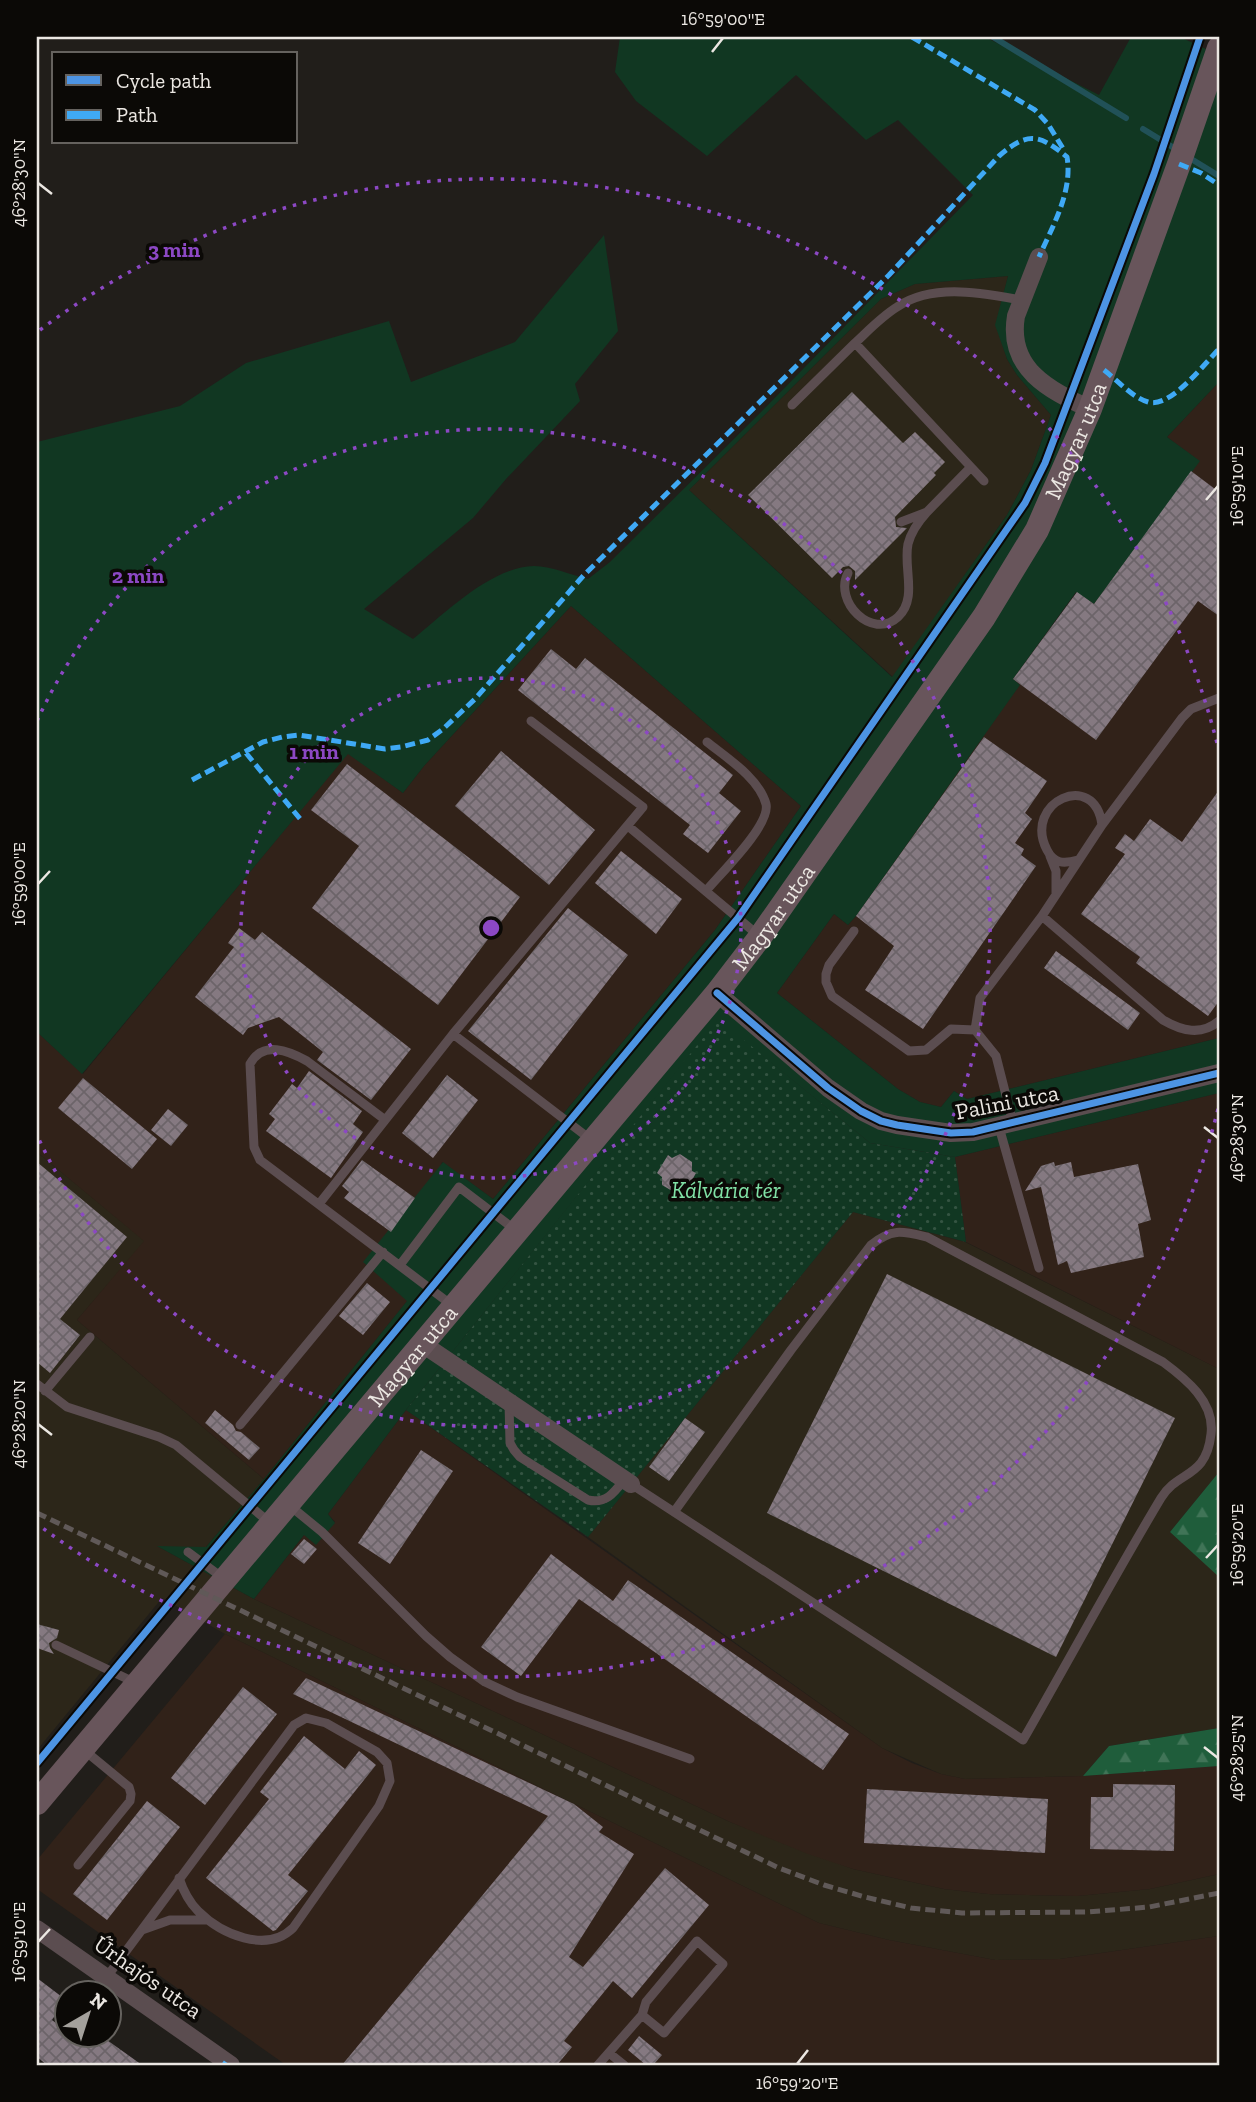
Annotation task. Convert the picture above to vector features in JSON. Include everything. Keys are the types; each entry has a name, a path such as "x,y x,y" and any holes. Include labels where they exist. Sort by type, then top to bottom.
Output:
{"main road":[{"name":"Magyar utca","path":"37,1803 717,993 760,937 984,617 1016,567 1050,504 1090,409 1219,48"}],"street":[{"path":"1039,257 1021,300 1015,326 1017,351 1028,369 1049,388 1090,409"},
{"name":"Palini utca","path":"717,993 828,1088 861,1111 881,1121 951,1133 1006,1125 1219,1073"},
{"path":"424,1345 628,1482"},
{"name":"Űrhajós utca","path":"37,1929 227,2064"}],"lane":[{"path":"792,405 888,314 914,298 951,292 1021,300"},
{"path":"855,344 984,481"},
{"path":"848,573 844,585 845,595 858,615 872,624 880,625 899,616 907,603 909,593 906,564 908,543 914,528 971,467"},
{"path":"901,522 927,512"},
{"path":"1039,1268 1006,1125 996,1056 975,1030 980,998 1042,916 1102,825 1182,718 1191,709 1219,698"},
{"path":"319,1204 453,1034 643,807 531,721"},
{"path":"706,891 757,830 766,811 766,803 748,777 707,742"},
{"path":"1055,896 1056,871 1042,840 1041,824 1051,807 1063,796 1078,795 1093,802 1100,813 1102,825"},
{"path":"628,826 760,937"},
{"path":"1050,855 1060,863 1079,860"},
{"path":"1042,916 1163,1020 1178,1028 1194,1031 1219,1021"},
{"path":"854,931 825,974 828,990 841,1003 909,1051 926,1050 951,1029 975,1030"},
{"path":"453,1034 594,1142"},
{"path":"384,1119 294,1054 268,1050 254,1057 249,1073 254,1147 260,1160 455,1308"},
{"path":"400,1265 459,1187 518,1233"},
{"path":"509,1403 510,1443 520,1457 594,1502 607,1499 628,1482 1023,1740 1163,1494 1202,1464 1207,1455 1212,1430 1203,1399 1193,1385 1163,1362 927,1237 894,1231 871,1245 674,1512"},
{"path":"240,1425 383,1252"},
{"path":"45,1391 90,1336"},
{"path":"37,1384 67,1407 176,1445 272,1524"},
{"path":"289,1505 323,1532 434,1643 485,1682 517,1697 690,1759"},
{"path":"188,1552 225,1580"},
{"path":"56,1645 138,1684"},
{"path":"106,1978 138,1932 289,1730 299,1721 315,1719 326,1723 377,1752 387,1763 390,1781 379,1806 286,1934 278,1939 247,1939 208,1920 186,1896 179,1878"},
{"path":"78,1865 130,1801 131,1794 129,1787 83,1749"},
{"path":"138,1932 170,1920 208,1920"},
{"path":"598,2065 642,2015 646,2002 697,1941 723,1964 664,2033 642,2015"},
{"path":"609,2053 624,2065"}],"shaded area":[{"path":"1008,276 996,325 1007,359 1051,415 1031,470 1007,515 893,677 689,490 881,299 915,284"},
{"path":"1219,382 1219,1038 967,1099 954,1091 941,1107 920,1102 898,1089 777,993 834,914 848,925 856,916 1019,685 1013,679 1077,592 1199,461 1167,437"},
{"path":"571,606 801,806 715,930 493,1199 442,1162 408,1300 264,1479 77,1320 144,1241 37,1152 37,1032 83,1074 348,753 403,793 424,766"},
{"path":"1219,1093 1219,1369 966,1242 955,1157"},
{"path":"37,1152 145,1241 77,1320 264,1479 206,1547 159,1547 254,1599 730,1822 853,1869 944,1889 988,1894 1077,1896 1150,1889 1219,1874 1219,1936 1060,1959 995,1960 889,1940 819,1923 225,1634 162,1598 37,1750"},
{"path":"853,1212 965,1242 1219,1369 1219,1472 1170,1532 1219,1575 1219,1728 1109,1746 1083,1776 965,1779 941,1774 882,1748 588,1537"},
{"path":"406,1410 882,1748 912,1763 941,1774 965,1779 1083,1776 1219,1766 1219,1874 1150,1889 1077,1896 988,1894 944,1889 853,1869 730,1822 254,1599 304,1535 335,1522 328,1514"},
{"path":"225,1634 819,1923 889,1940 995,1960 1060,1959 1219,1936 1219,2065 286,2065 37,1889 37,1860"}],"green space":[{"path":"620,37 985,37 1099,95 1131,37 1180,37 1219,55 1219,382 1167,437 1200,461 1094,604 1076,592 1013,679 1020,685 856,916 848,925 834,914 777,993 898,1089 920,1102 941,1107 954,1091 967,1099 1219,1038 1219,1093 955,1157 870,1143 718,1020 406,1410 328,1514 335,1523 316,1545 304,1535 254,1599 157,1546 206,1547 407,1301 363,1262 443,1162 493,1199 715,930 801,806 571,606 424,766 403,793 348,754 82,1074 37,1032 37,442 180,406 246,363 389,321 411,382 515,342 604,235 618,331 575,384 580,401 473,518 364,609 413,639 469,593 501,574 518,568 541,566 588,579 610,562 759,414 973,195 898,120 866,140 796,75 707,156 636,101 615,72","holes":["1008,276 995,325 1007,359 1051,415 1031,470 1007,515 892,677 689,490 881,299 915,284"]},
{"name":"Kálvária tér","path":"718,1019 870,1143 955,1157 966,1242 853,1212 588,1537 406,1410"},
{"path":"1219,1472 1219,1575 1218,1576 1170,1532"},
{"path":"1219,1728 1219,1766 1083,1776 1109,1746"}],"building":[{"path":"852,392 903,443 915,432 945,462 895,517 896,527 907,528 855,580 855,571 849,566 843,567 832,578 748,495"},
{"path":"1191,471 1219,492 1219,616 1198,601 1096,740 1013,679 1077,592 1094,604"},
{"path":"551,649 576,669 585,658 733,775 719,793 741,811 708,853 683,834 690,825 518,690"},
{"path":"984,737 1047,781 1025,813 1032,819 1015,843 1024,849 1021,855 1036,866 923,1029 865,990 894,946 856,916"},
{"path":"501,751 595,830 549,885 455,806"},
{"path":"347,764 520,897 438,1005 312,908 359,846 311,810"},
{"path":"1219,790 1219,1001 1208,1016 1136,963 1140,957 1081,914 1125,854 1115,848 1125,834 1134,841 1150,819 1182,842"},
{"path":"621,851 682,899 656,934 595,883"},
{"path":"568,908 628,955 531,1080 468,1031"},
{"path":"239,928 255,940 262,932 411,1049 371,1100 317,1060 323,1052 279,1017 248,1028 243,1035 195,997 234,947 228,943"},
{"path":"1056,951 1140,1013 1128,1030 1044,968"},
{"path":"309,1071 362,1111 353,1124 363,1132 331,1178 266,1131 275,1119 269,1114 292,1084 297,1088"},
{"path":"447,1075 478,1100 433,1158 402,1133"},
{"path":"83,1078 157,1139 132,1169 58,1108"},
{"path":"168,1109 188,1125 171,1146 151,1130"},
{"path":"680,1154 692,1162 692,1171 696,1173 686,1191 681,1188 674,1192 662,1185 662,1177 657,1173 668,1155 672,1158"},
{"path":"362,1160 415,1198 391,1232 344,1198 349,1192 342,1186"},
{"path":"37,1162 127,1237 60,1319 80,1335 50,1373 37,1362"},
{"path":"1054,1162 1055,1166 1071,1162 1074,1177 1138,1164 1151,1220 1138,1224 1144,1257 1071,1273 1067,1261 1058,1265 1041,1187 1025,1191 1041,1166"},
{"path":"887,1274 1175,1418 1056,1657 767,1513"},
{"path":"367,1283 390,1302 363,1335 339,1316"},
{"path":"215,1410 233,1425 236,1431 260,1448 249,1460 205,1423"},
{"path":"685,1418 705,1432 669,1481 649,1467"},
{"path":"421,1450 453,1471 390,1564 358,1543"},
{"path":"304,1539 317,1549 304,1564 291,1554"},
{"path":"551,1554 613,1601 628,1580 849,1734 823,1770 579,1599 521,1676 481,1647"},
{"path":"37,1624 59,1630 57,1638 49,1643 54,1654 37,1648"},
{"path":"306,1678 574,1804 603,1827 599,1832 634,1854 569,1957 583,1967 665,1868 709,1905 632,1998 613,1981 564,2041 572,2047 557,2065 342,2065 548,1816 293,1694"},
{"path":"243,1687 277,1714 205,1805 171,1778"},
{"path":"304,1736 345,1769 359,1751 376,1765 288,1875 308,1891 273,1931 206,1878 269,1799 260,1792"},
{"path":"1113,1784 1175,1785 1174,1851 1090,1849 1091,1797 1113,1797"},
{"path":"867,1789 1048,1799 1045,1853 864,1843"},
{"path":"147,1801 180,1827 107,1920 73,1894"},
{"path":"37,1978 52,1989 52,2050 121,2050 142,2065 47,2065 37,2057"},
{"path":"639,2036 662,2055 653,2065 646,2065 628,2050"}],"waterway":[{"path":"993,37 1126,118"},
{"path":"1143,129 1179,151"},
{"path":"1188,157 1219,176"}],"railway":[{"path":"37,1513 779,1868 824,1885 911,1908 962,1913 1088,1912 1149,1907 1219,1893"}],"marked path":[{"path":"912,37 1035,110 1048,124 1064,150"},
{"path":"192,780 263,742 282,737 299,735 385,749 428,740 443,729 475,699 584,575 889,275 999,156 1018,142 1033,138 1049,144 1067,157 1068,170 1060,209 1039,257"},
{"path":"1179,164 1201,173 1219,185"},
{"path":"1104,370 1137,397 1148,402 1157,402 1176,392 1219,349"},
{"path":"246,753 301,820"}],"cycle path":[{"path":"37,1763 738,918 1025,503 1045,463 1154,174 1200,37"},
{"path":"717,993 828,1088 861,1111 897,1125 951,1133 973,1132 1219,1073"}]}
